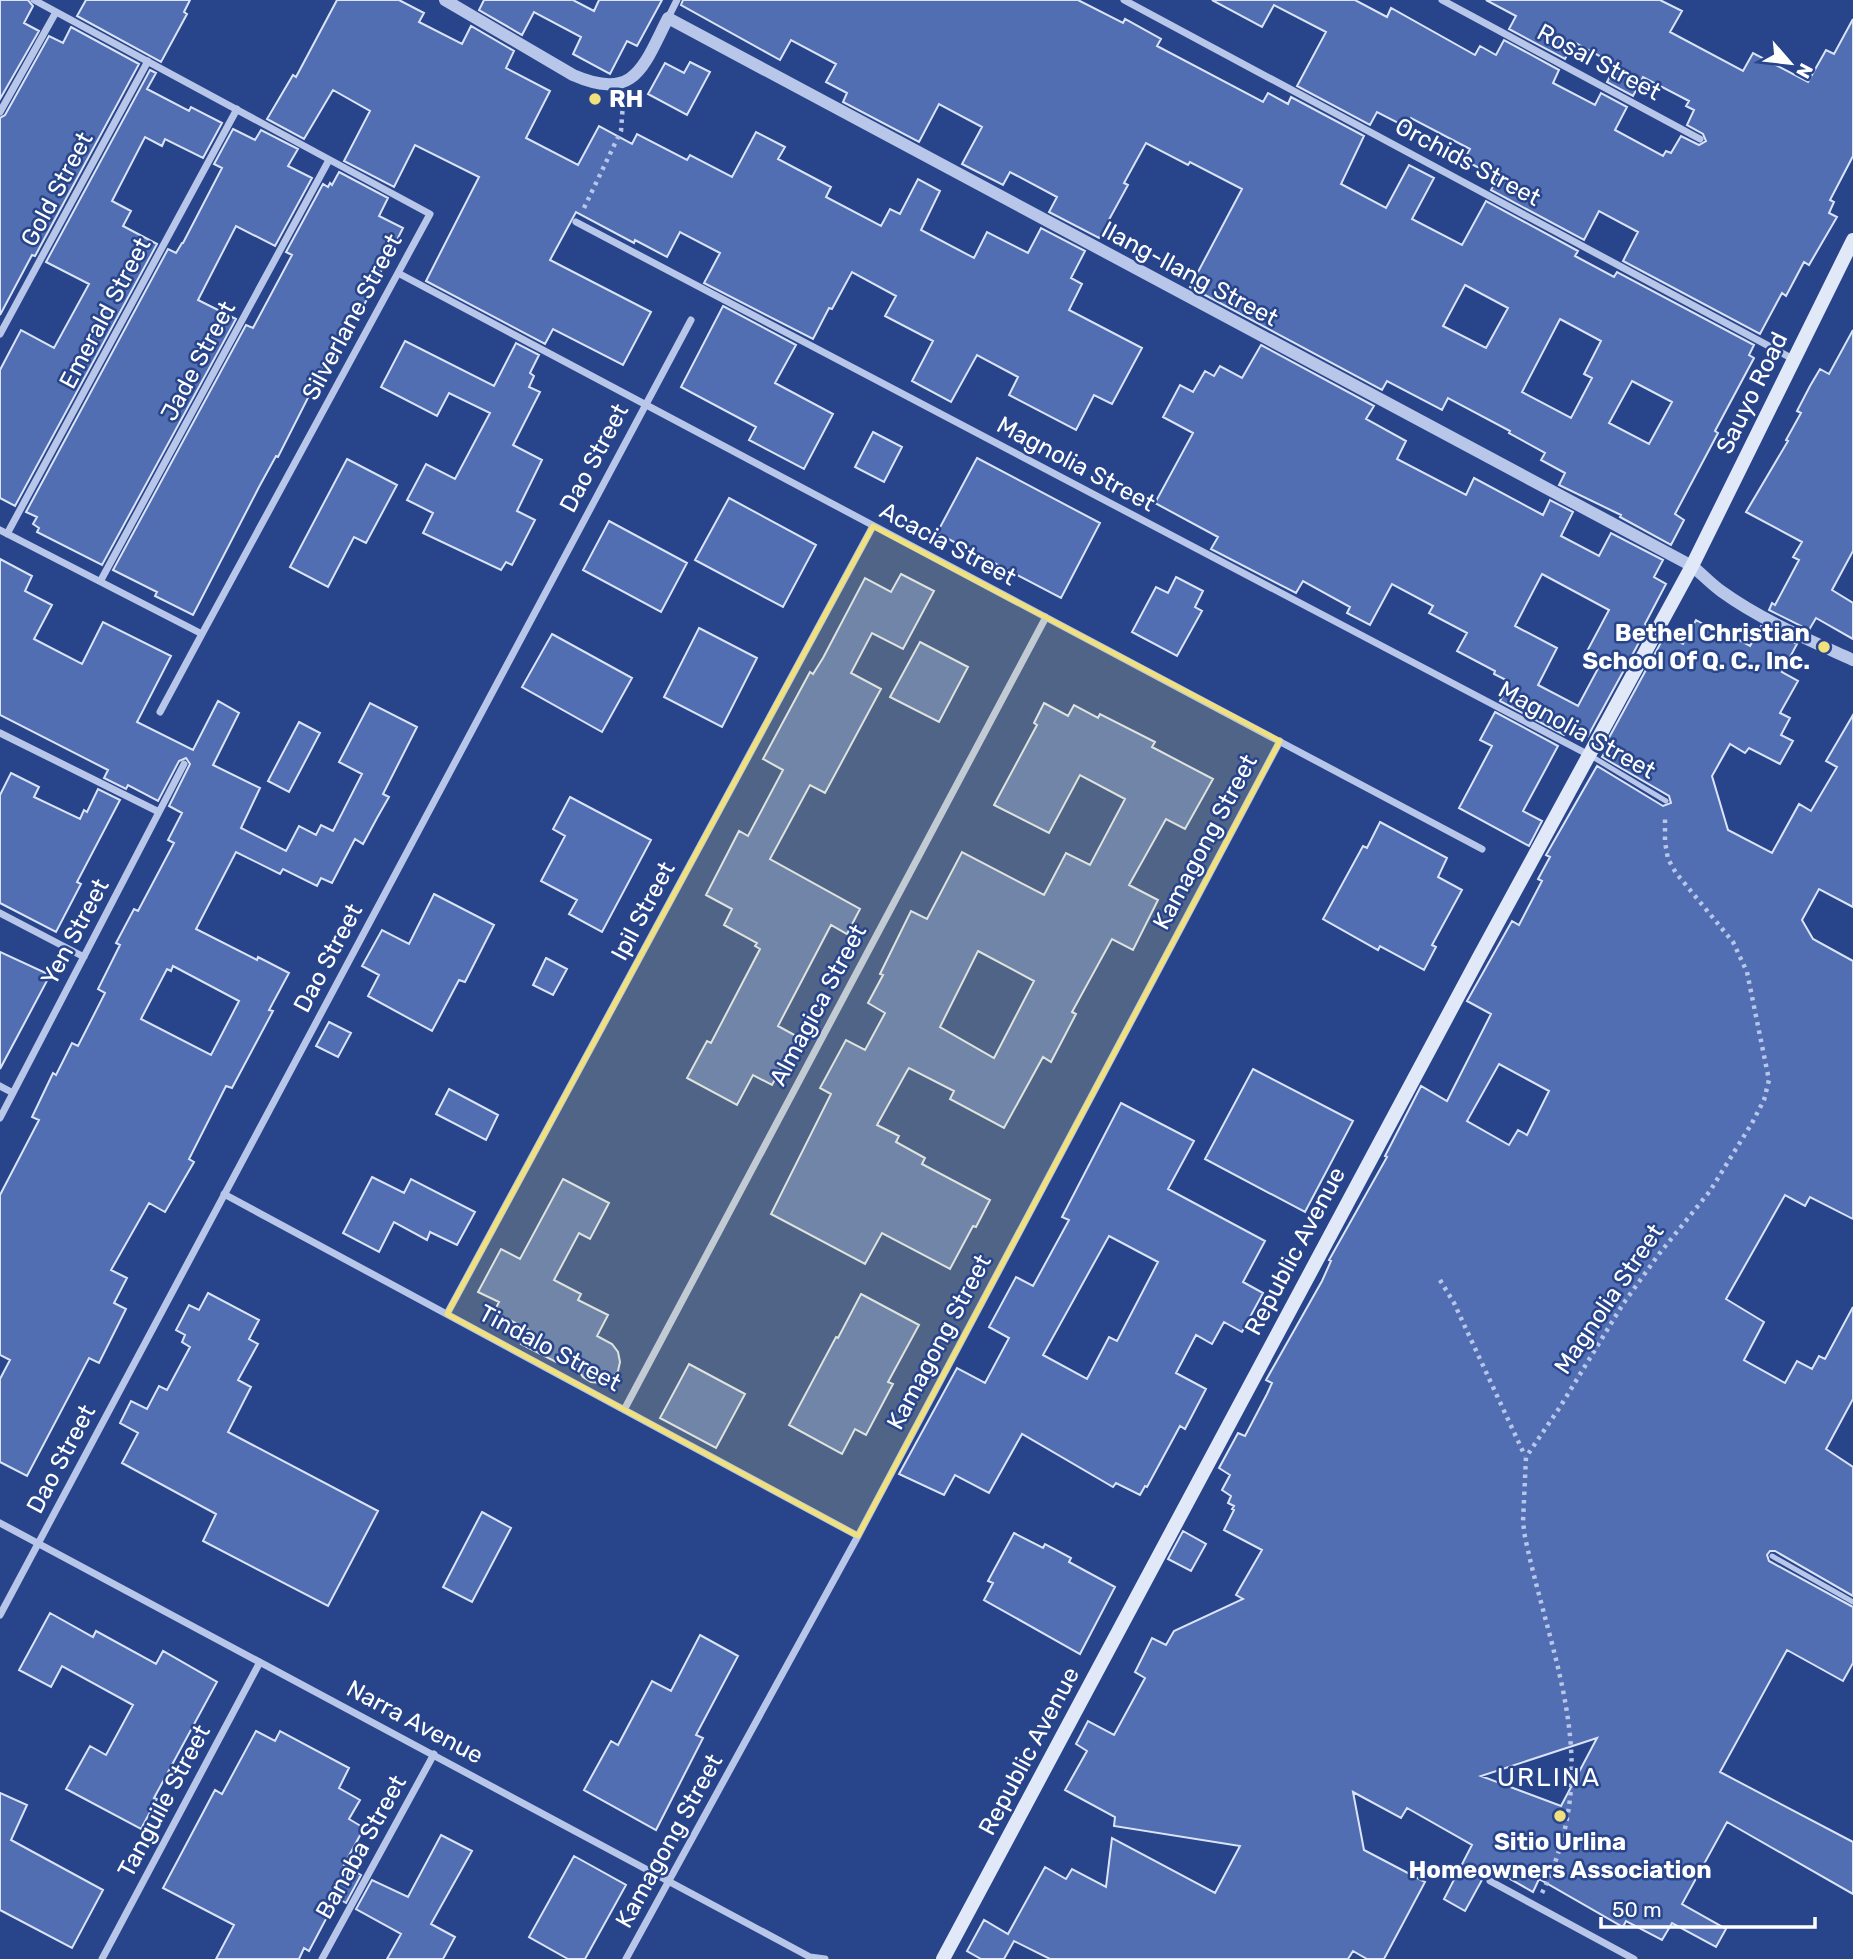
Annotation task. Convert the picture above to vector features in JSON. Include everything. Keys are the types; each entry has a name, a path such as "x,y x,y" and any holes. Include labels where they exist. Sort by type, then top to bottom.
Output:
{"main road":[{"name":"Sauyo Road","path":"1692,566 1853,240"},
{"name":"Republic Avenue","path":"943,1959 1692,566"}],"street":[{"name":"Silverlane Street","path":"34,0 430,214 202,634"},
{"path":"444,0 573,75 596,84 618,85 637,72 652,50 677,0"},
{"name":"Orchids Street","path":"1124,0 1793,359"},
{"name":"Rosal Street","path":"1442,0 1700,139"},
{"path":"1,109 56,12"},
{"name":"Ilang-Ilang Street","path":"668,18 1692,566 1721,591 1747,607 1853,660"},
{"name":"Gold Street","path":"0,334 148,61"},
{"name":"Emerald Street","path":"4,532 237,109"},
{"name":"Jade Street","path":"101,580 330,160"},
{"name":"Magnolia Street","path":"576,222 1589,755"},
{"name":"Acacia Street","path":"398,273 1482,849"},
{"name":"Dao Street","path":"0,1615 691,320"},
{"name":"Ipil Street","path":"447,1314 873,526"},
{"path":"4,532 202,634 160,712"},
{"name":"Almagica Street","path":"624,1410 1046,617"},
{"path":"0,733 159,812"},
{"name":"Kamagong Street","path":"626,1959 858,1536 1280,741"},
{"name":"Yen Street","path":"0,1118 184,764"},
{"path":"0,913 83,957"},
{"path":"0,1086 13,1093"},
{"name":"Tindalo Street","path":"224,1194 858,1536"},
{"name":"Narra Avenue","path":"0,1523 811,1958 825,1959"},
{"name":"Tanguile Street","path":"102,1959 260,1662"},
{"name":"Banaba Street","path":"322,1959 433,1754"},
{"path":"1490,1881 1634,1959"}],"lane":[{"name":"Magnolia Street","path":"1589,755 1666,801"},
{"path":"1772,1556 1853,1602"}],"path":[{"path":"576,222 621,131 624,106 618,85"},
{"name":"Magnolia Street","path":"1526,1457 1623,1304 1710,1191 1752,1123 1764,1100 1769,1080 1747,972 1733,942 1676,873 1668,859 1664,830 1666,801"},
{"path":"1440,1280 1454,1303 1526,1457 1523,1522 1525,1537 1566,1697 1572,1745 1570,1795 1563,1838 1555,1865 1536,1906"}],"highlighted area":[{"path":"873,526 1280,741 858,1536 447,1314"}],"building":[{"path":"0,0 28,0 33,6 24,23 39,31 0,99"},
{"path":"86,0 190,0 184,12 187,14 161,62 77,16"},
{"path":"337,0 399,0 424,13 419,22 462,44 471,26 514,51 506,68 550,91 526,138 578,165 599,126 632,144 637,134 687,160 690,155 732,177 756,132 785,147 778,159 831,187 826,197 881,226 890,209 900,214 918,179 940,191 921,230 974,258 987,232 1028,253 1041,228 1085,251 1071,278 1082,284 1069,310 1142,348 1112,404 1094,395 1076,430 1009,395 1018,377 977,355 951,402 912,381 933,341 885,316 896,296 852,272 813,339 704,283 720,253 680,232 667,257 576,212 550,260 651,312 623,365 553,329 545,344 426,281 479,177 415,145 394,187 344,161 370,111 333,90 304,139 267,119 293,75 296,77"},
{"path":"484,0 573,0 594,11 599,0 662,0 637,46 627,41 610,74 573,54 581,37 534,12 522,35 479,10"},
{"path":"683,0 1078,0 1123,23 1125,19 1161,39 1157,46 1263,102 1268,93 1288,104 1291,97 1364,136 1341,184 1386,208 1409,165 1434,178 1412,219 1462,245 1486,201 1578,251 1575,256 1614,277 1617,272 1754,345 1749,355 1754,358 1675,514 1684,520 1671,545 1620,517 1621,515 1559,485 1565,473 1541,460 1545,453 1509,433 1510,431 1448,398 1442,410 1387,381 1382,390 1190,287 1242,189 1146,143 1124,183 1128,185 1099,238 1049,212 1057,197 1010,172 1003,185 962,164 982,127 939,104 919,142 843,102 847,93 826,82 836,64 791,40 780,60 681,5","holes":["1465,285 1508,308 1486,348 1443,326","1560,319 1601,341 1584,374 1592,378 1571,418 1522,392","1632,381 1672,402 1649,444 1609,423"]},
{"path":"1212,0 1355,0 1387,17 1391,8 1475,55 1480,46 1496,55 1504,40 1559,70 1553,83 1595,105 1601,93 1627,107 1615,130 1663,156 1666,151 1671,153 1681,136 1699,145 1706,141 1703,134 1687,125 1694,110 1686,106 1689,101 1643,77 1633,96 1607,82 1616,65 1574,42 1565,59 1509,29 1516,16 1486,0 1660,0 1682,11 1670,32 1743,71 1753,53 1808,82 1826,50 1834,54 1853,19 1853,156 1830,200 1834,202 1829,213 1837,217 1809,265 1804,262 1786,296 1782,293 1760,334 1623,261 1638,232 1599,211 1584,240 1491,190 1498,178 1464,160 1470,149 1411,118 1406,127 1377,112 1370,125 1297,86 1326,32 1274,5 1262,27"},
{"path":"71,27 139,64 0,315 0,118 5,115 49,36 63,43"},
{"path":"690,62 710,72 687,115 648,94 665,63 684,73"},
{"path":"150,70 156,73 147,89 189,111 191,107 222,123 203,158 165,139 162,146 145,137 112,201 131,211 123,226 157,244 15,506 0,498 0,370 21,330 54,348 89,284 46,262"},
{"path":"233,129 255,140 261,130 298,149 288,166 312,178 275,246 236,226 198,300 236,319 102,565 37,532 39,528 33,524 37,517 26,512 168,249 176,253 183,243 222,168 214,164"},
{"path":"339,172 388,198 379,216 403,228 363,307 356,303 278,457 276,456 259,487 193,615 155,596 157,592 113,570 246,325 253,328 292,255 286,252 323,184 328,187 330,183 332,185"},
{"path":"723,306 796,345 775,383 833,414 804,469 749,440 756,427 681,387"},
{"path":"1853,330 1853,551 1832,590 1853,603 1853,639 1816,618 1809,630 1769,610 1772,603 1775,605 1799,560 1793,557 1802,542 1746,512 1788,441 1786,440 1801,413 1797,411 1810,386 1820,369 1829,374"},
{"path":"405,341 494,386 516,343 539,355 530,373 534,376 529,387 540,392 513,445 542,460 517,511 535,520 512,565 506,562 501,570 423,533 433,513 407,500 426,464 455,479 490,413 449,393 437,416 381,387"},
{"path":"1261,345 1374,406 1366,419 1406,441 1397,459 1466,495 1474,478 1543,515 1550,500 1573,512 1561,536 1599,556 1611,533 1663,560 1654,577 1666,584 1645,624 1648,626 1588,736 1569,726 1564,735 1500,701 1510,682 1457,651 1467,633 1429,613 1433,606 1392,584 1370,625 1347,613 1350,607 1303,581 1296,593 1211,549 1218,537 1155,503 1193,433 1163,417 1180,385 1193,392 1205,371 1214,376 1220,366 1242,378","holes":["1542,574 1609,610 1585,655 1601,663 1578,706 1538,685 1557,648 1515,626"]},
{"path":"873,432 902,447 884,482 855,467"},
{"path":"977,458 1100,523 1061,598 937,533"},
{"path":"347,459 397,485 366,543 354,537 328,587 290,567"},
{"path":"729,498 816,545 783,607 695,560"},
{"path":"609,521 687,563 661,612 583,570"},
{"path":"0,559 32,576 25,591 52,605 34,639 82,664 103,622 171,656 137,722 193,750 218,701 239,713 213,765 260,788 241,828 286,851 299,826 316,835 321,825 333,831 362,774 339,762 370,703 417,727 383,794 389,797 363,844 355,839 332,883 321,878 317,886 283,869 280,874 236,852 196,929 289,973 269,1010 273,1011 232,1088 226,1086 189,1159 194,1162 165,1212 149,1203 111,1270 127,1278 114,1303 126,1309 99,1363 89,1358 27,1476 0,1462 0,1379 10,1360 0,1355 0,1195 39,1120 32,1117 53,1073 56,1075 72,1043 78,1046 105,993 98,989 120,945 116,943 134,909 138,911 174,843 168,840 182,813 169,806 190,764 186,758 179,761 158,801 128,785 126,789 104,778 108,770 0,715","holes":["173,966 239,1001 211,1055 141,1019 167,969 171,971"]},
{"path":"901,574 934,591 903,649 872,633 851,673 881,689 825,793 810,785 770,859 860,909 847,934 831,925 778,1026 798,1037 772,1085 753,1075 737,1105 687,1078 707,1041 711,1043 760,949 755,946 757,943 724,925 732,909 706,895 739,831 748,836 783,770 763,759 810,672 813,674 823,658 865,578 891,592"},
{"path":"1176,577 1203,591 1195,607 1202,611 1177,656 1132,632 1156,587 1168,593"},
{"path":"1696,620 1750,646 1761,626 1797,644 1782,672 1798,681 1780,713 1790,718 1781,735 1793,741 1780,764 1749,748 1745,753 1730,744 1712,776 1728,830 1772,853 1799,804 1811,811 1837,767 1826,761 1853,715 1853,907 1819,889 1802,920 1813,939 1853,961 1853,1219 1810,1197 1805,1206 1785,1195 1726,1299 1764,1322 1744,1360 1785,1383 1797,1361 1812,1369 1819,1356 1825,1359 1853,1307 1853,1399 1826,1449 1853,1467 1853,1596 1775,1551 1770,1551 1767,1555 1769,1561 1853,1607 1853,1663 1843,1681 1787,1650 1720,1772 1853,1842 1853,1894 1727,1822 1682,1904 1726,1929 1716,1947 1672,1923 1662,1940 1626,1921 1623,1927 1539,1879 1533,1892 1489,1867 1465,1911 1444,1899 1472,1845 1407,1808 1401,1818 1353,1792 1364,1850 1425,1882 1384,1959 1367,1959 1353,1951 1348,1959 1050,1959 1014,1941 1004,1959 981,1959 967,1951 984,1920 1008,1934 1045,1867 1066,1879 1072,1869 1106,1887 1112,1838 1215,1893 1240,1846 1114,1826 1115,1817 1065,1790 1087,1751 1076,1744 1088,1721 1114,1735 1145,1678 1135,1672 1152,1638 1166,1645 1174,1631 1243,1599 1236,1595 1262,1550 1224,1530 1234,1506 1228,1503 1231,1496 1222,1490 1230,1475 1219,1468 1238,1433 1245,1436 1272,1383 1266,1380 1322,1281 1331,1261 1329,1260 1387,1157 1385,1156 1421,1086 1447,1101 1491,1014 1467,1001 1512,921 1519,925 1542,881 1538,879 1550,857 1546,855 1597,766 1663,806 1671,803 1669,796 1602,757 1608,747 1605,745 1665,635 1683,644","holes":["1499,1064 1549,1091 1527,1135 1518,1130 1509,1145 1467,1121","1597,1738 1561,1806 1481,1776"]},
{"path":"699,628 757,658 722,727 664,697"},
{"path":"552,634 632,678 602,732 522,687"},
{"path":"920,642 968,667 939,722 890,697"},
{"path":"1044,703 1068,716 1074,705 1098,718 1100,714 1155,742 1152,747 1213,779 1185,829 1166,819 1129,885 1158,900 1133,950 1112,939 1072,1012 1076,1014 1051,1062 1043,1057 1004,1128 950,1099 954,1091 909,1068 877,1125 899,1136 896,1142 925,1158 922,1164 990,1200 950,1269 882,1233 865,1264 771,1214 831,1094 820,1088 846,1040 865,1050 885,1013 868,1003 911,911 927,919 962,852 1044,895 1066,853 1090,865 1125,799 1080,775 1049,833 994,805 1037,725 1034,723","holes":["978,951 1034,981 994,1058 940,1027"]},
{"path":"1495,712 1558,746 1523,811 1542,821 1529,846 1459,808 1492,746 1480,740"},
{"path":"299,722 320,733 289,792 268,781"},
{"path":"11,773 39,787 34,797 80,819 84,810 87,812 98,789 120,800 77,882 81,884 56,932 0,903 0,795"},
{"path":"570,797 651,840 602,932 569,914 577,900 541,881 565,836 553,829"},
{"path":"1380,822 1447,858 1438,877 1462,890 1432,945 1436,947 1424,970 1380,946 1378,950 1323,919 1363,846 1367,848"},
{"path":"434,894 494,925 465,982 459,980 432,1031 368,996 379,975 362,966 382,930 409,944"},
{"path":"0,952 50,975 0,1069"},
{"path":"546,958 567,969 553,995 533,985"},
{"path":"329,1022 351,1033 338,1057 316,1046"},
{"path":"1253,1069 1353,1121 1305,1212 1205,1159"},
{"path":"449,1089 498,1115 486,1140 436,1114"},
{"path":"1121,1103 1194,1141 1168,1189 1265,1241 1243,1282 1263,1293 1242,1332 1224,1322 1212,1344 1196,1335 1176,1373 1206,1389 1185,1429 1180,1426 1140,1495 1116,1483 1113,1487 1022,1434 989,1493 955,1475 944,1495 899,1474 957,1368 985,1383 1009,1338 989,1327 1016,1277 1033,1286 1069,1220 1062,1217","holes":["1109,1236 1158,1262 1117,1341 1109,1337 1087,1379 1043,1355"]},
{"path":"372,1177 404,1193 411,1179 475,1212 457,1245 430,1232 427,1240 394,1222 379,1252 343,1233"},
{"path":"563,1179 609,1203 590,1239 579,1233 554,1280 581,1294 578,1300 608,1315 597,1336 612,1344 618,1352 620,1362 618,1371 611,1379 601,1383 591,1382 583,1377 563,1347 556,1362 521,1344 529,1330 494,1312 499,1302 478,1292 501,1249 520,1259"},
{"path":"208,1293 259,1320 249,1339 258,1344 238,1380 251,1387 228,1432 378,1511 328,1606 203,1541 216,1514 122,1463 138,1433 120,1423 131,1401 147,1409 159,1386 167,1390 190,1347 182,1342 185,1335 176,1330 189,1305 199,1310"},
{"path":"861,1294 919,1325 888,1382 893,1384 866,1435 855,1429 842,1454 789,1425"},
{"path":"689,1364 745,1394 716,1448 660,1418"},
{"path":"482,1512 511,1528 472,1602 443,1587"},
{"path":"1183,1531 1206,1544 1191,1571 1168,1559"},
{"path":"1014,1533 1043,1548 1045,1544 1071,1558 1069,1562 1115,1587 1080,1654 984,1600 993,1583 988,1581"},
{"path":"50,1613 93,1637 96,1631 156,1664 163,1651 217,1682 154,1798 157,1799 141,1829 66,1789 90,1746 106,1755 133,1705 62,1666 51,1687 19,1670"},
{"path":"700,1635 738,1656 696,1735 703,1738 656,1830 584,1790 611,1741 618,1745 652,1681 671,1691"},
{"path":"256,1731 275,1741 280,1731 349,1768 339,1788 360,1800 349,1819 364,1828 344,1865 361,1875 346,1903 337,1898 309,1951 304,1948 299,1959 216,1959 234,1925 163,1888 215,1790 222,1794"},
{"path":"0,1793 27,1805 11,1840 103,1890 72,1948 0,1910"},
{"path":"441,1835 472,1851 431,1924 455,1937 443,1959 387,1959 401,1934 356,1909 372,1880 408,1897"},
{"path":"574,1856 626,1885 585,1959 568,1959 529,1937"}],"place":[{"name":"RH","path":"595,99"},
{"name":"Bethel Christian School Of Q. C., Inc.","path":"1824,647"},
{"name":"Sitio Urlina Homeowners Association","path":"1560,1816"}],"district":[{"name":"URLINA","path":"1549,1777"}]}
